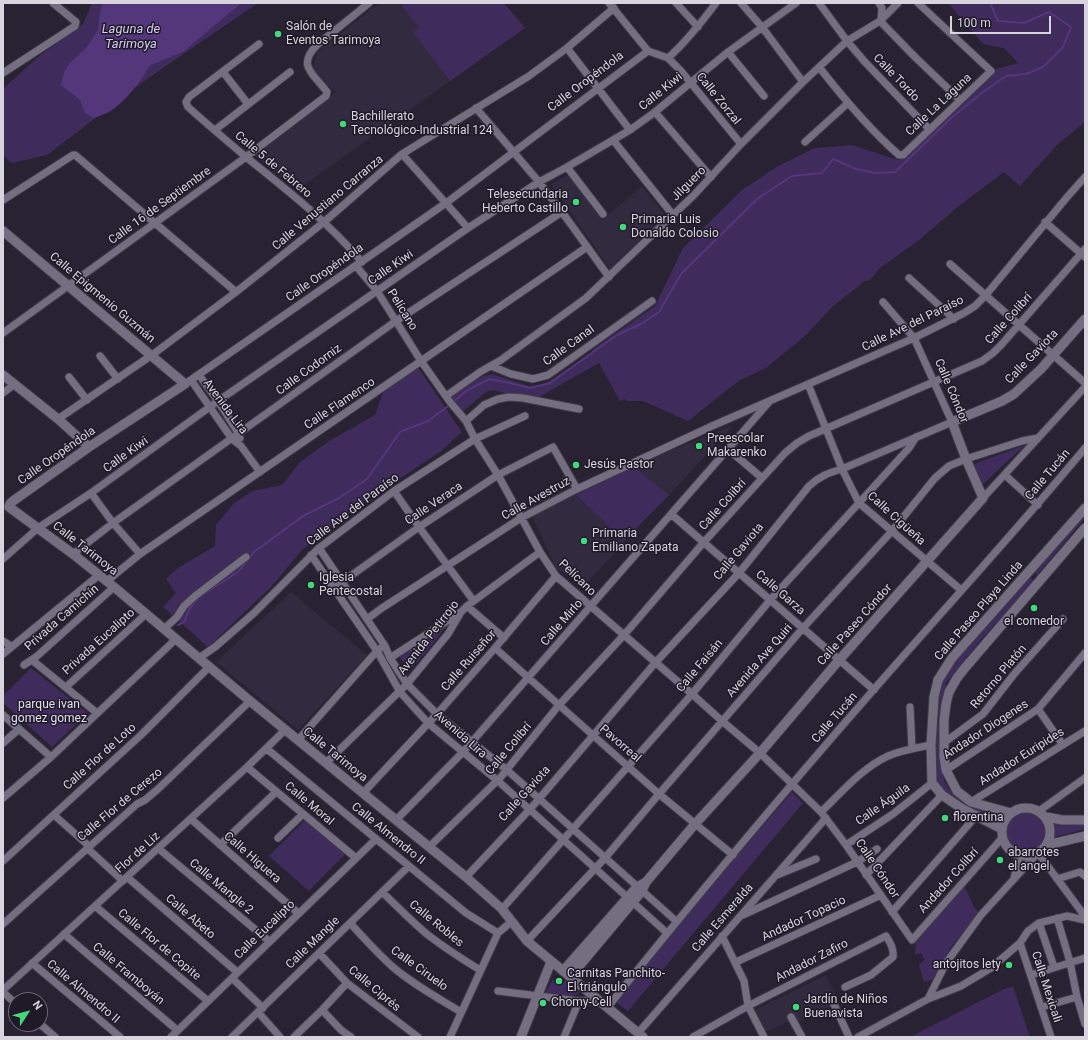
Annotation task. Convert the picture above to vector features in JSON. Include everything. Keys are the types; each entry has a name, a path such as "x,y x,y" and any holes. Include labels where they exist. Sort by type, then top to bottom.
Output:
{"street":[{"path":"3,73 75,26 76,23 54,3"},
{"name":"Calle 16 de Septiembre","path":"3,333 246,157 327,94 310,71 307,58 317,44 369,3"},
{"path":"676,3 698,27"},
{"path":"668,58 686,41 716,3"},
{"path":"741,3 762,27 804,82"},
{"name":"Calle Kiwi","path":"3,559 38,528 91,493 218,401 468,228 539,182 630,130 655,112 728,52 796,3"},
{"name":"Calle Tordo","path":"819,3 847,41 929,129"},
{"path":"879,3 882,8 881,20 915,58 960,100"},
{"name":"Jilguero","path":"448,399 491,366 586,298 673,216 741,144 819,67 847,41 881,20 898,3"},
{"name":"Calle La Laguna","path":"848,103 880,138 899,155 902,155 991,70 918,3"},
{"name":"Calle Venustiano Carranza","path":"58,419 152,355 236,292 324,222 402,154 529,76 567,48 611,6"},
{"name":"Calle Zorzal","path":"611,6 648,50 668,58 691,82 741,144"},
{"path":"248,104 223,72 259,44"},
{"path":"567,48 630,130"},
{"name":"Calle Oropéndola","path":"7,505 89,447 199,375 446,203 648,50"},
{"path":"728,52 764,96"},
{"path":"805,142 848,103 819,67"},
{"name":"Calle 5 de Febrero","path":"223,72 189,97 186,102 188,107 324,222 340,237 359,264"},
{"path":"215,130 290,72"},
{"path":"476,108 539,182 609,277"},
{"path":"655,112 711,177"},
{"path":"613,140 673,216"},
{"path":"402,154 468,228"},
{"path":"3,200 75,155 236,292"},
{"path":"567,167 603,214"},
{"name":"Calle Ave del Paraíso","path":"770,400 914,338 954,319 975,306 985,296 1045,222 1085,177"},
{"name":"Calle Codorniz","path":"73,554 113,523 396,321 562,212"},
{"path":"1045,222 1084,253"},
{"name":"Calle Epigmenio Guzmán","path":"3,231 152,355 188,382"},
{"name":"Calle Flamenco","path":"111,584 140,554 587,247"},
{"name":"Calle Colibrí","path":"429,847 498,781 560,705 704,542 785,453 796,443 933,381 982,361 1002,344 1084,253"},
{"name":"Pelícano","path":"359,264 421,361 456,410 466,421 475,439 498,475 540,552 556,576 760,753 823,815"},
{"path":"950,264 1085,383"},
{"path":"909,278 954,319"},
{"name":"Calle Canal","path":"491,366 511,374 533,380 548,375 652,301"},
{"name":"Calle Cóndor","path":"883,302 914,338 952,422 983,498"},
{"name":"Calle Gaviota","path":"466,877 529,809 656,662 739,573 809,486 820,476 842,469 1002,401 1014,394 1041,369 1052,354 1085,319"},
{"path":"100,356 118,379"},
{"path":"3,375 58,419 89,447"},
{"name":"Avenida Lira","path":"199,375 239,434 241,446"},
{"path":"69,377 87,400"},
{"name":"Avenida Lira","path":"188,382 210,407 232,439 241,446 260,472"},
{"path":"3,393 15,384"},
{"name":"Calle Cigüeña","path":"808,384 842,469 859,503 961,590"},
{"name":"Calle Paseo Cóndor","path":"566,974 695,824 760,753 840,659 983,498 1085,387"},
{"path":"466,421 484,405 498,399 509,397 524,398 579,409"},
{"name":"Calle Mirlo","path":"396,820 463,752 529,678 770,400"},
{"name":"Calle Avestruz","path":"367,619 521,518 577,489 770,400"},
{"name":"Calle Ave del Paraíso","path":"199,658 216,647 254,614 319,548 394,491 475,439 525,416"},
{"name":"Calle Faisán","path":"502,909 692,694 771,599 909,448 916,437"},
{"name":"Avenida Ave Quiri","path":"527,941 605,858 803,628 892,531 935,478 949,466 966,459 1022,441 1038,438"},
{"name":"Calle Veraca","path":"333,588 419,527 498,475 553,447 577,489"},
{"name":"Calle Tucán","path":"607,1008 676,921 961,590 1038,505 1085,448"},
{"path":"728,449 762,478"},
{"path":"1005,475 1038,505"},
{"path":"394,491 473,600"},
{"path":"91,493 113,523 140,554"},
{"name":"Calle Tarimoya","path":"7,505 111,584 285,730 466,877 502,909 527,941 596,1000 640,1035"},
{"name":"Calle Paseo Playa Linda","path":"932,783 931,720 938,680 952,658 1085,508"},
{"name":"Calle Garza","path":"671,514 771,599 874,690"},
{"path":"1011,813 971,802 957,791 946,770 944,757 944,720 949,692 957,678 1085,528"},
{"name":"Avenida Lira","path":"319,548 385,646 390,658 407,684 437,714 507,770 676,921"},
{"name":"Avenida Petirrojo","path":"326,763 400,692 448,634 461,612 473,600 540,552"},
{"name":"Avenida Lira","path":"311,555 377,651 400,692 428,723 498,781 666,933"},
{"path":"164,629 177,618 184,606 195,596 246,557"},
{"path":"1028,573 1039,582"},
{"path":"3,654 99,575"},
{"name":"Calle Ruiseñor","path":"363,793 437,714 556,576"},
{"name":"Privada Camichín","path":"24,664 32,660 111,584"},
{"path":"467,606 504,638"},
{"path":"390,658 461,612"},
{"name":"Privada Eucalipto","path":"66,687 146,614"},
{"name":"Retorno Platón","path":"945,742 983,714 1015,673 1063,619"},
{"path":"3,798 51,757 176,639"},
{"path":"3,641 11,646"},
{"path":"298,740 377,651 385,646"},
{"name":"Pavorreal","path":"495,648 659,794 733,855"},
{"name":"Andador Diogenes","path":"946,770 1038,709 1085,653"},
{"path":"32,660 97,714"},
{"name":"Calle Flor de Loto","path":"3,861 142,735 209,667"},
{"name":"Calle Flor de Cerezo","path":"4,921 137,804 145,800 158,789 250,701"},
{"path":"910,707 912,748"},
{"path":"1038,709 1062,745"},
{"path":"3,715 51,757"},
{"path":"931,720 944,720"},
{"path":"3,743 19,729"},
{"name":"Flor de Liz","path":"3,991 159,849 267,749 285,730"},
{"name":"Andador Euripides","path":"971,802 1085,731"},
{"name":"Calle Esmeralda","path":"640,1035 722,936 775,876 823,815 870,768 887,756 912,748 931,745"},
{"name":"Calle Almendro II","path":"267,749 466,914 498,933"},
{"name":"Calle Moral","path":"247,767 356,858"},
{"path":"1043,814 1085,778"},
{"path":"932,783 942,795 961,808 977,815 1003,833 1010,849 1018,854 1031,856 1038,853"},
{"name":"Calle Águila","path":"846,845 893,814 932,783"},
{"path":"220,845 276,792"},
{"path":"866,875 942,795"},
{"path":"1003,833 1007,817 1011,813 1022,808 1034,809 1043,814 1062,820 1085,820"},
{"path":"278,838 303,814"},
{"path":"928,1000 946,963 981,915 1047,845 1051,831 1043,814"},
{"name":"Calle Abeto","path":"54,815 88,847 235,975 280,1037"},
{"name":"Calle Cóndor","path":"823,815 846,845 912,940"},
{"path":"892,912 977,815"},
{"name":"Calle Higuera","path":"191,819 298,913"},
{"name":"Andador Colibrí","path":"912,940 1003,833"},
{"path":"1047,845 1085,836"},
{"name":"Calle Eucalipto","path":"171,1037 376,839"},
{"name":"Calle Mangle 2","path":"159,849 269,941"},
{"path":"739,916 857,862 877,849"},
{"path":"1038,853 1081,911 1085,919"},
{"path":"1014,879 1018,854"},
{"path":"775,876 816,859"},
{"name":"Calle Mangle","path":"232,1037 409,866"},
{"path":"1057,879 1080,872 1085,876"},
{"name":"Calle Robles","path":"382,892 428,934 480,970"},
{"name":"Andador Topacio","path":"736,962 881,895"},
{"name":"Calle Flor de Copite","path":"96,906 208,1001"},
{"path":"858,1037 928,1000 961,986 991,968 1020,943 1028,931 1039,923 1067,916 1085,919"},
{"path":"1057,918 1070,962 1085,1024"},
{"name":"Calle Ciruelo","path":"350,922 370,945 394,968 427,992 462,1012"},
{"path":"450,1037 498,933 511,922"},
{"path":"1039,923 1054,967"},
{"name":"Calle Framboyán","path":"64,934 177,1030"},
{"path":"722,936 744,981 748,1006 764,1037"},
{"name":"Andador Zafiro","path":"693,1037 748,1006 886,936 894,952 893,957 871,975 845,987"},
{"name":"Calle Mexicali","path":"1020,943 1051,1037"},
{"name":"Calle Ciprés","path":"319,953 347,983 401,1026 418,1037"},
{"path":"1031,975 1085,958"},
{"path":"521,1037 551,962"},
{"name":"Calle Almendro II","path":"32,963 120,1037"},
{"path":"294,1037 347,983"},
{"path":"498,992 579,1001 596,1000"},
{"path":"1042,1007 1078,1000"},
{"path":"564,1037 579,1001"},
{"path":"833,1002 849,1037"},
{"path":"322,1010 341,1030 351,1037"},
{"path":"791,1017 802,1037"}],"shaded area":[{"name":"Bachillerato Tecnológico-Industrial 124","path":"379,3 504,3 525,28 297,190 255,156 336,92 311,72 318,51"},
{"name":"Primaria Luis Donaldo Colosio","path":"569,174 602,220 642,186 665,215 610,269 551,184"},
{"name":"Preescolar Makarenko","path":"734,425 669,495 633,466"},
{"name":"Primaria Emiliano Zapata","path":"576,495 625,542 583,587 556,568 532,516"},
{"path":"291,592 367,655 298,730 216,662"},
{"name":"Jardín de Niños Buenavista","path":"826,975 839,1002 794,1024 792,1020 763,1033 752,1011"}],"green space":[{"path":"92,3 258,3 147,79 47,155 12,163 3,156 3,89 39,56 83,24"},
{"path":"400,3 504,3 525,28 450,81 413,32 419,27"},
{"path":"948,3 1085,3 1085,122 1058,144 1020,186 1004,172 960,205 919,240 880,268 870,280 865,281 832,307 806,335 766,368 740,380 688,421 643,401 626,401 625,399 620,401 599,363 532,401 493,390 486,392 461,413 451,401 453,396 483,376 492,374 529,386 542,384 550,381 592,352 592,350 655,306 683,248 742,190 778,166 815,148 852,145 898,160 996,69 1018,63 1004,48 983,44"},
{"path":"417,366 462,432 440,452 360,505 302,550 270,588 208,647 163,607 176,593 166,579 178,568 215,546 216,525 233,504 252,491 282,485 300,462 329,441 375,415 384,390"},
{"path":"1025,445 983,484 974,464"},
{"path":"633,466 669,495 624,541 576,495"},
{"path":"1085,510 1085,518 1037,575 1034,572"},
{"path":"1027,575 1034,581 980,641 946,683 942,715 934,715 938,686 946,670"},
{"path":"450,621 428,650 409,671 399,656"},
{"name":"parque ivan gomez gomez","path":"31,668 88,713 52,747 3,703 3,696"},
{"path":"932,725 942,725 941,767 945,783 958,797 996,814 997,817 993,821 960,806 936,786"},
{"path":"792,792 803,803 628,1011 612,999"},
{"path":"1023,812 1031,812 1038,815 1044,821 1047,832 1044,843 1038,849 1031,852 1023,852 1016,849 1010,843 1007,836 1007,828 1010,821 1016,815"},
{"path":"305,820 345,854 309,891 269,856"},
{"path":"1049,821 1085,821 1085,829 1051,838 1052,833"},
{"path":"964,885 974,907 979,913 950,948 941,967 932,980 924,982 919,965 925,960 921,953 915,955 916,940"},
{"path":"553,979 571,981 579,993 573,996 545,994"},
{"path":"1013,986 1030,1037 910,1037 1002,990"}],"water":[{"name":"Laguna de Tarimoya","path":"103,3 241,3 183,52 149,66 137,85 121,103 109,112 94,118 85,113 80,100 61,85 64,72 70,63 87,47 98,30 100,12"}],"waterway":[{"path":"178,625 184,622 191,606 199,597 238,572 254,552 303,516 339,498 367,479 400,432 428,421 466,391 489,379 530,388 550,383 617,335 641,324 659,312 681,274 757,199 792,176 822,173 833,159 856,169 876,173 895,172 949,120 979,95 1006,76 1026,74 1043,67 1063,47 1071,27 1049,12 1024,23 998,21 991,5 992,3"}],"place":[{"name":"Salón de Eventos Tarimoya","path":"278,34"},
{"name":"Bachillerato Tecnológico-Industrial 124","path":"343,124"},
{"name":"Telesecundaria Heberto Castillo","path":"576,202"},
{"name":"Primaria Luis Donaldo Colosio","path":"623,227"},
{"name":"Preescolar Makarenko","path":"699,446"},
{"name":"Jesús Pastor","path":"576,465"},
{"name":"Primaria Emiliano Zapata","path":"584,541"},
{"name":"Iglesia Pentecostal","path":"311,585"},
{"name":"el comedor","path":"1034,608"},
{"name":"florentina","path":"945,818"},
{"name":"abarrotes el angel","path":"1000,860"},
{"name":"antojitos lety","path":"1009,965"},
{"name":"Carnitas Panchito- El triángulo","path":"559,981"},
{"name":"Chomy-Cell","path":"543,1003"},
{"name":"Jardín de Niños Buenavista","path":"796,1007"}]}
